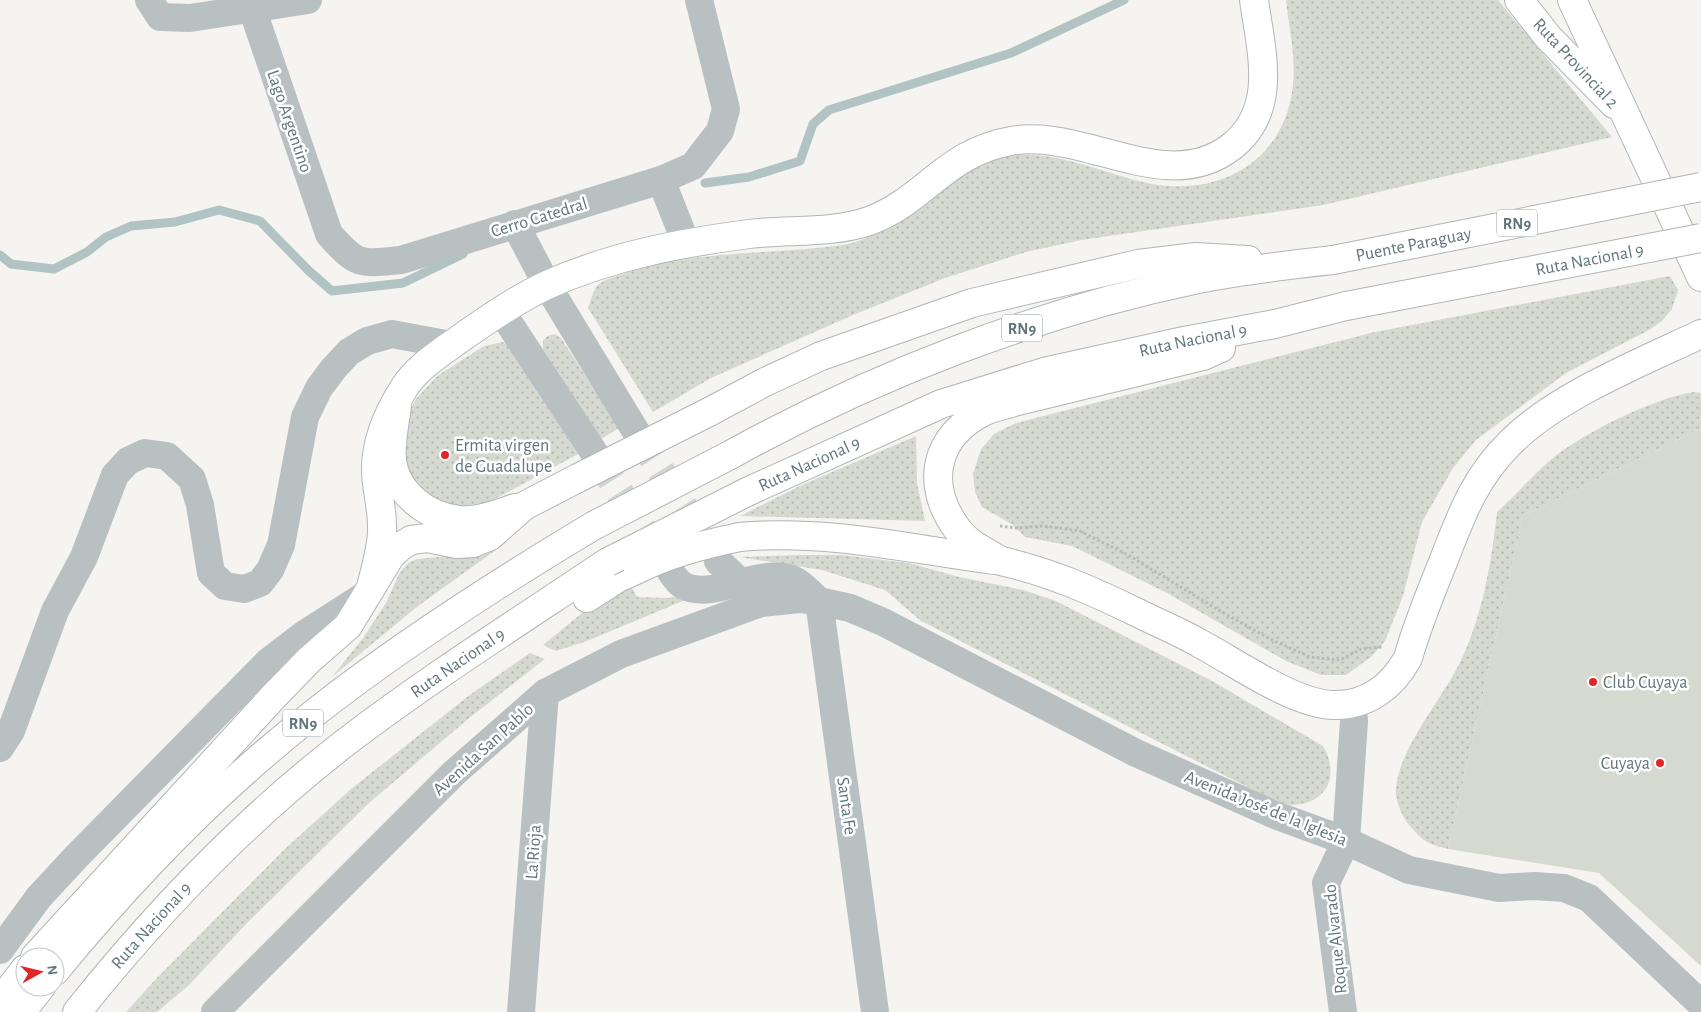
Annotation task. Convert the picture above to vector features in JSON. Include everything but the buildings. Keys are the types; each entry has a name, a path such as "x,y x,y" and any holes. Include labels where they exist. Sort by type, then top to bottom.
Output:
{"main road":[{"path":"370,592 382,534 382,513 376,480 376,453 384,426 406,384 451,345 501,311 547,285 610,262 686,243 764,232 848,227 870,220 905,202 956,161 986,147 1012,141 1041,139 1068,142 1160,166 1178,167 1196,164 1213,158 1238,141 1253,123 1263,95 1264,77 1254,0"},
{"name":"Ruta Provincial 2","path":"1519,0 1548,37 1627,117"},
{"name":"Ruta Provincial 2","path":"1572,0 1627,117"},
{"path":"1627,117 1701,277"},
{"name":"Puente Paraguay","path":"1320,261 1701,187"},
{"name":"Ruta Nacional 9","path":"77,1012 168,905 258,818 346,743 501,633 608,562 749,491 941,404 1044,372 1276,324 1346,306 1701,238"},
{"path":"398,398 392,460 398,481 408,495 421,506 435,514 459,520 478,519 524,506 821,356 972,303 1138,264 1186,258 1320,261"},
{"name":"RN9","path":"65,960 139,875 204,809 316,712 416,640 593,526 795,419 1003,333 1104,303 1199,279 1320,261"},
{"path":"1001,561 976,547 958,530 947,512 937,484 939,464 946,444 962,426 985,411 1014,402 1203,356 1276,324"},
{"path":"346,743 424,706 618,578 658,559 714,542 740,537 768,535 850,539 1001,561 1054,574 1079,584 1197,641 1280,688 1332,705 1352,704 1370,698 1388,686 1400,672 1408,658 1456,525 1469,496 1495,459 1512,441 1544,416 1620,372 1701,334"},
{"path":"44,947 280,690 309,660 348,626 391,555 411,540 427,538 457,544 473,543 490,536 524,506"},
{"path":"0,1002 15,982"},
{"path":"21,1012 34,997"}],"street":[{"path":"154,8 190,18 308,0"},
{"name":"Cerro Catedral","path":"328,234 349,257 367,263 401,260 661,180 693,166 720,131 726,109 699,0"},
{"name":"Lago Argentino","path":"252,8 328,234"},
{"path":"661,180 686,243"},
{"path":"515,224 547,285 638,435"},
{"path":"501,311 597,457"},
{"path":"0,748 11,731 55,611 84,557 115,475 128,461 145,453 167,456 192,479 200,505 211,573 225,586 244,589 260,583 274,562 281,545 305,417 319,388 334,368 349,352 367,341 392,334 451,345"},
{"path":"718,561 740,582"},
{"path":"671,572 680,584 694,589 708,589 764,576 793,579 820,601"},
{"path":"0,950 39,897 77,856 269,661 303,635 370,592"},
{"name":"Avenida San Pablo","path":"215,1012 454,773 545,693 620,654 747,608 783,600 820,601"},
{"name":"Avenida José de la Iglesia","path":"820,601 850,608 897,629 1136,753 1275,815 1346,841 1409,870 1500,888 1534,886 1564,888 1589,898 1701,1004"},
{"name":"Santa Fe","path":"820,601 875,1012"},
{"name":"La Rioja","path":"521,1012 545,693"},
{"path":"1346,841 1354,721 1352,704"},
{"name":"Roque Alvarado","path":"1343,1012 1326,883 1346,841"}],"path":[{"path":"992,524 1016,528 1044,526 1080,531 1128,555 1239,622 1310,657 1340,660 1361,649 1380,646 1408,658"}],"shaded area":[{"path":"1286,0 1498,0 1612,137 1323,205 1081,240 1026,252 945,278 853,315 711,378 653,412 588,308 595,289 602,282 654,265 707,256 842,245 867,238 911,213 951,182 972,169 994,160 1019,155 1052,157 1147,183 1174,186 1199,185 1223,179 1244,168 1262,154 1277,135 1287,112 1293,85 1294,64"},
{"path":"1670,276 1678,290 1672,309 1662,321 1649,330 1566,373 1476,440 1453,468 1422,522 1403,596 1385,641 1371,657 1346,675 1321,675 1286,661 1167,593 1072,546 1025,537 1013,525 982,507 975,492 973,474 981,449 994,434 1016,423 1375,332"},
{"path":"555,334 561,338 619,428 601,439 543,349 543,341 547,336"},
{"path":"503,342 513,350 580,453 480,507 462,510 427,504 406,471 403,452 408,414 416,399 437,376 484,346"},
{"path":"1694,392 1701,393 1701,428 1523,516 1448,849 1427,842 1410,826 1400,808 1396,793 1399,772 1414,738 1455,672 1470,639 1486,586 1497,512 1558,454 1587,435 1623,416 1661,401"},
{"name":"Club Cuyaya","path":"1701,428 1701,966 1599,873 1448,849 1523,516"},
{"path":"916,436 917,483 925,521 740,516 804,484"},
{"path":"507,542 418,606 332,677 363,638 386,603 400,572 408,563 417,559 460,555"},
{"path":"842,555 909,563 959,577 1023,590 1056,601 1212,681 1323,746 1330,767 1330,777 1327,786 1314,799 1304,803 1290,805 1273,800 921,621 885,590 822,570 739,557"},
{"path":"630,584 637,597 668,598 689,593 690,598 587,641 556,651 543,645 581,614"},
{"path":"530,653 545,659 468,719 369,803 246,924 189,985 157,1012 126,1012 154,981 286,848 351,789 471,694"}],"waterway":[{"path":"705,183 749,177 800,161 813,124 829,110 1011,53 1124,0"},
{"path":"0,255 11,264 54,269 87,252 106,237 131,226 175,222 219,210 260,221 309,271 332,291 403,283 463,254"}],"tunnel":[{"path":"638,435 705,540"},
{"path":"597,457 663,561"}],"place":[{"name":"Ermita virgen de Guadalupe","path":"445,455"},
{"name":"Club Cuyaya","path":"1593,682"},
{"name":"Cuyaya","path":"1660,763"}]}
